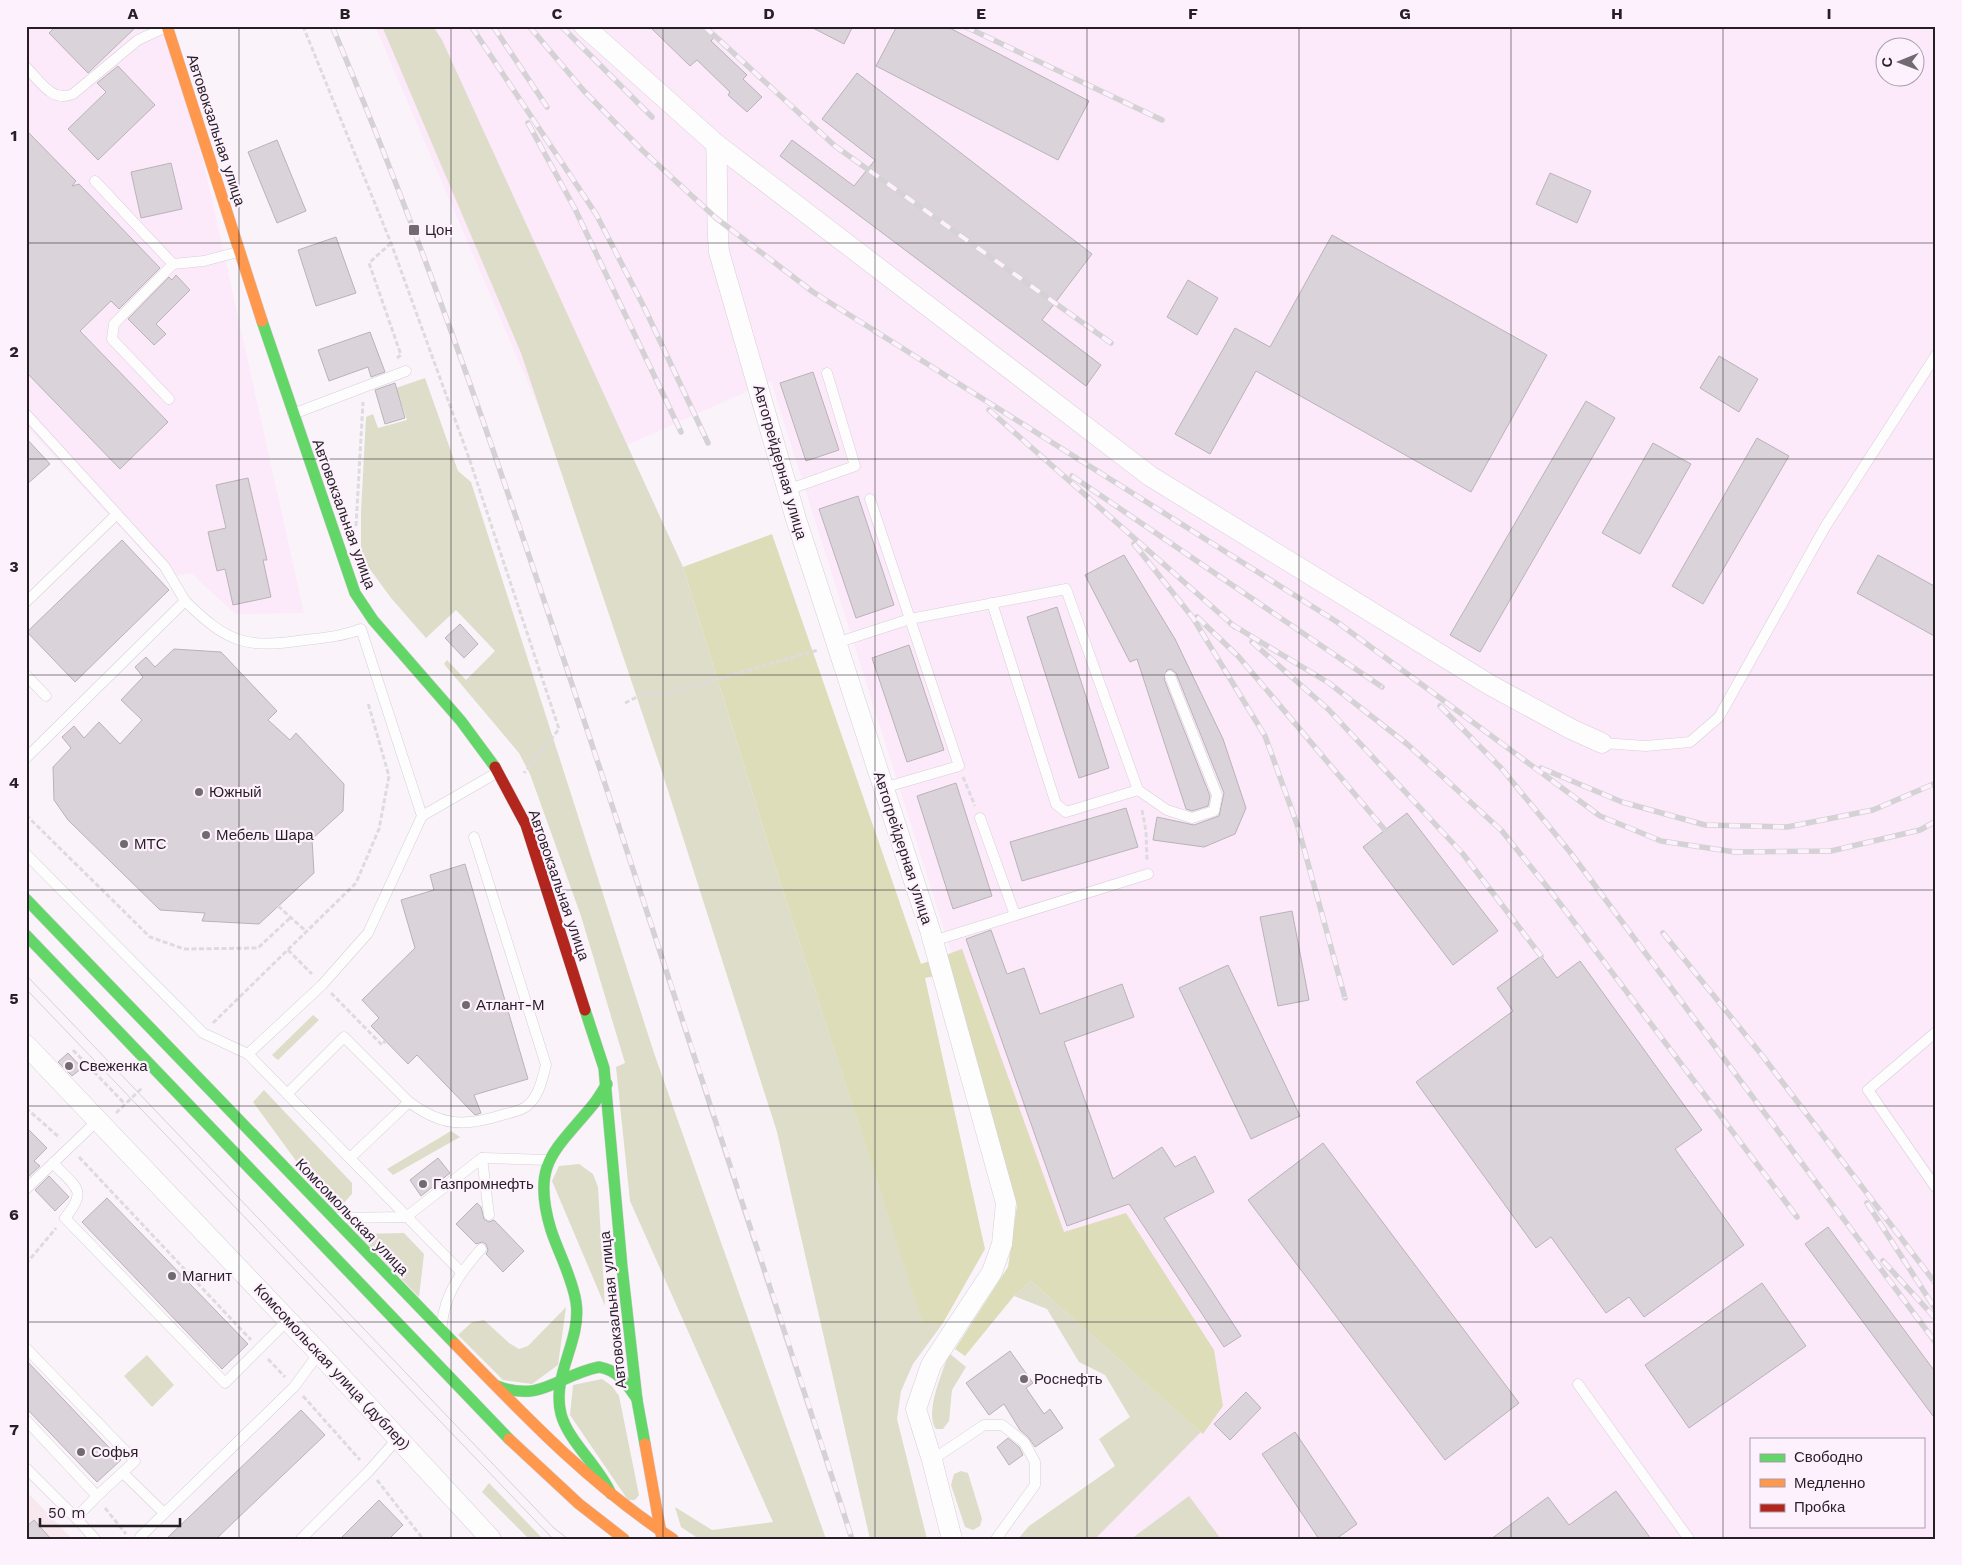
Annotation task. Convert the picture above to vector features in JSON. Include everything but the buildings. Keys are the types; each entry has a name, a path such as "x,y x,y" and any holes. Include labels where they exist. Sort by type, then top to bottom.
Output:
{"street":[{"name":"Автовокзальная улица","path":"167,26 292,414 355,593 373,620 461,721 499,772 526,825 604,1068 607,1084 622,1267 638,1400 662,1535"},
{"path":"584,26 716,144 1150,476 1490,685 1602,743"},
{"name":"Автогрейдерная улица","path":"716,144 718,176 716,218 720,252 787,490 933,940 1006,1203 1002,1244 992,1272 931,1365 916,1409 932,1460 952,1539"},
{"name":"Комсомольская улица","path":"26,899 178,1055 331,1219 614,1507 662,1535 673,1539"},
{"path":"26,935 527,1458 610,1535 624,1539"},
{"name":"Комсомольская улица (дублер)","path":"26,1045 319,1353 398,1438 483,1536"},
{"path":"607,1084 591,1108 557,1144 549,1160 544,1183 545,1210 576,1303 576,1334 562,1380 558,1405 561,1416 601,1473 614,1507 610,1535"},
{"path":"497,1386 524,1393 595,1367 606,1367 615,1370 627,1382 638,1400"}],"lane":[{"path":"26,67 54,96 64,98 73,94 138,40 167,26"},
{"path":"95,181 173,264"},
{"path":"169,400 112,339 114,324 173,264 204,261 239,251"},
{"path":"1602,743 1646,746 1690,742 1719,717 1825,527 1936,355"},
{"path":"292,414 406,371"},
{"path":"787,490 855,466 827,373"},
{"path":"26,414 165,567 185,602 211,627 242,642 268,645 346,635 361,629 373,620"},
{"path":"870,500 959,766 883,788"},
{"path":"26,602 117,514"},
{"path":"836,643 910,618 1066,589 1138,790 1167,810 1192,818 1214,811 1217,795 1170,676"},
{"path":"26,758 185,602"},
{"path":"992,603 1056,804 1066,812 1138,790"},
{"path":"361,629 422,816"},
{"path":"26,675 46,696"},
{"path":"248,1054 322,985 368,934 422,816 499,772"},
{"path":"980,818 1015,915"},
{"path":"287,1094 344,1037 409,1102 425,1114 448,1123 477,1123 526,1107 540,1089 546,1065 474,836"},
{"path":"26,854 203,1033 248,1054 461,1272"},
{"path":"933,940 1148,874"},
{"path":"1936,1032 1868,1090 1936,1188"},
{"path":"350,1158 409,1102"},
{"path":"26,1189 98,1120"},
{"path":"331,1219 406,1217 482,1158 549,1160"},
{"path":"482,1158 489,1215"},
{"path":"53,1163 78,1189 77,1203 65,1218 225,1383 288,1320"},
{"path":"441,1330 443,1308 461,1272 481,1249"},
{"path":"26,1348 135,1461 76,1518"},
{"path":"135,1538 164,1513 294,1387 319,1353"},
{"path":"1578,1384 1689,1539"},
{"path":"26,1420 97,1496"},
{"path":"932,1460 984,1426 1002,1425 1024,1442 1035,1462 1035,1486 996,1539"},
{"path":"301,1539 369,1471 398,1438"},
{"path":"26,1468 95,1539"},
{"path":"123,1473 164,1513"}],"path":[{"path":"303,26 375,200 394,252 469,458 559,729 523,774"},
{"path":"625,703 643,694 670,693 710,680 768,666 836,643"},
{"path":"278,906 307,932 356,883 379,829 389,776 368,701"},
{"path":"959,766 980,818"},
{"path":"1138,790 1146,831 1148,874"},
{"path":"26,815 150,937 165,944 184,950 258,948 290,918"},
{"path":"288,950 382,1044 386,1041"},
{"path":"73,1050 125,1104"},
{"path":"26,1108 70,1147 260,1349 369,1471 423,1539"},
{"path":"26,1264 65,1218"},
{"path":"97,1496 135,1538"}],"shaded area":[{"path":"26,26 171,26 176,38 304,613 235,614 191,573 167,578 26,426"},
{"path":"375,26 1936,26 1936,1539 1094,1539 1214,1410 1040,1234 771,381 566,472"},
{"path":"26,1491 72,1539 26,1539"}],"green space":[{"path":"382,26 433,26 442,40 683,567 775,866 923,1323 943,1323 913,1364 901,1391 897,1419 927,1539 870,1539 777,1132 663,775 521,353"},
{"path":"425,378 458,471 471,482 654,1053 826,1539 699,1539 681,1527 675,1507 712,1530 773,1522 630,1201 616,1067 625,1063 581,916 530,774 519,753 444,664 447,660 466,680 495,651 456,610 426,638 391,598 361,557 361,512 366,417 373,414 378,428 407,420 396,388"},
{"path":"772,534 921,964 962,949 1064,1232 1126,1213 1214,1350 1223,1406 1203,1434 1031,1281 1014,1296 965,1356 955,1349 1008,1267 1017,1205 947,974 925,978 985,1249 943,1323 923,1324 775,866 683,567"},
{"path":"313,1015 319,1020 278,1060 272,1055"},
{"path":"264,1090 352,1183 352,1194 342,1205 332,1205 315,1187 253,1102"},
{"path":"451,1131 460,1137 393,1175 387,1169"},
{"path":"579,1164 593,1174 598,1187 605,1306 552,1181 559,1166"},
{"path":"404,1233 424,1254 419,1297 358,1234"},
{"path":"1031,1281 1201,1432 1095,1539 1018,1539 1029,1526 1115,1466 1099,1439 1130,1417 1105,1375 1079,1362 1047,1309 1014,1296"},
{"path":"566,1307 558,1365 532,1384 503,1380 458,1335 472,1322 484,1320 509,1343 519,1349 528,1346"},
{"path":"949,1353 966,1367 952,1390 949,1421 943,1429 936,1429 932,1413 933,1402"},
{"path":"147,1355 174,1385 152,1407 124,1376"},
{"path":"602,1379 612,1386 619,1396 639,1495 635,1500 628,1500 570,1415 573,1385"},
{"path":"961,1471 968,1473 982,1519 980,1526 973,1530 965,1527 951,1485 954,1474"},
{"path":"489,1483 543,1539 529,1539 482,1492"},
{"path":"1189,1496 1221,1539 1131,1539"}],"tram line":[{"path":"26,975 554,1528 568,1539"},
{"path":"26,989 553,1539"}],"railway":[{"path":"332,26 408,214 511,501 852,1539"},
{"path":"471,26 596,214 644,307 708,443"},
{"path":"493,26 547,107"},
{"path":"529,26 584,91 643,151 716,218 813,292 1337,622 1600,816 1661,841 1735,852 1831,851 1920,830 1936,821"},
{"path":"561,26 652,117"},
{"path":"704,26 835,146 1111,343"},
{"path":"964,26 1162,120"},
{"path":"528,123 575,209 681,432"},
{"path":"989,410 1235,627"},
{"path":"1072,476 1382,687"},
{"path":"1134,544 1193,618 1265,736 1298,827 1345,998"},
{"path":"1197,617 1238,656 1385,830"},
{"path":"1231,624 1329,683 1407,744 1502,831 1552,893 1797,1217"},
{"path":"1252,642 1328,709 1463,854 1541,956"},
{"path":"1440,706 1502,769 1570,852 1936,1343"},
{"path":"1541,768 1622,802 1705,825 1787,827 1873,810 1936,783"},
{"path":"1663,933 1761,1054 1936,1284"},
{"path":"1867,1203 1936,1310"},
{"path":"1883,1261 1936,1319"}],"traffic: fast":[{"path":"262,321 355,593 373,620 461,721 495,767"},
{"path":"26,899 455,1344"},
{"path":"26,935 509,1439"},
{"path":"585,1010 604,1068 622,1267 637,1400 645,1444"},
{"path":"607,1084 557,1148 545,1174 544,1189 545,1208 551,1230 576,1302 575,1330 560,1386 561,1414 570,1434 599,1473 611,1494"},
{"path":"497,1386 513,1390 538,1390 599,1367 617,1374 637,1399"}],"traffic: slow":[{"path":"167,26 262,321"},
{"path":"455,1344 559,1448 614,1496 673,1539"},
{"path":"509,1439 579,1504 624,1539"},
{"path":"645,1444 662,1539"}],"traffic: jam":[{"path":"495,767 526,825 585,1010"}],"place":[{"name":"Цон","path":"414,230"},
{"name":"Южный","path":"199,792"},
{"name":"Мебель Шара","path":"206,835"},
{"name":"МТС","path":"124,844"},
{"name":"Атлант-М","path":"466,1005"},
{"name":"Свеженка","path":"69,1066"},
{"name":"Газпромнефть","path":"423,1184"},
{"name":"Магнит","path":"172,1276"},
{"name":"Роснефть","path":"1024,1379"},
{"name":"Софья","path":"81,1452"}]}
